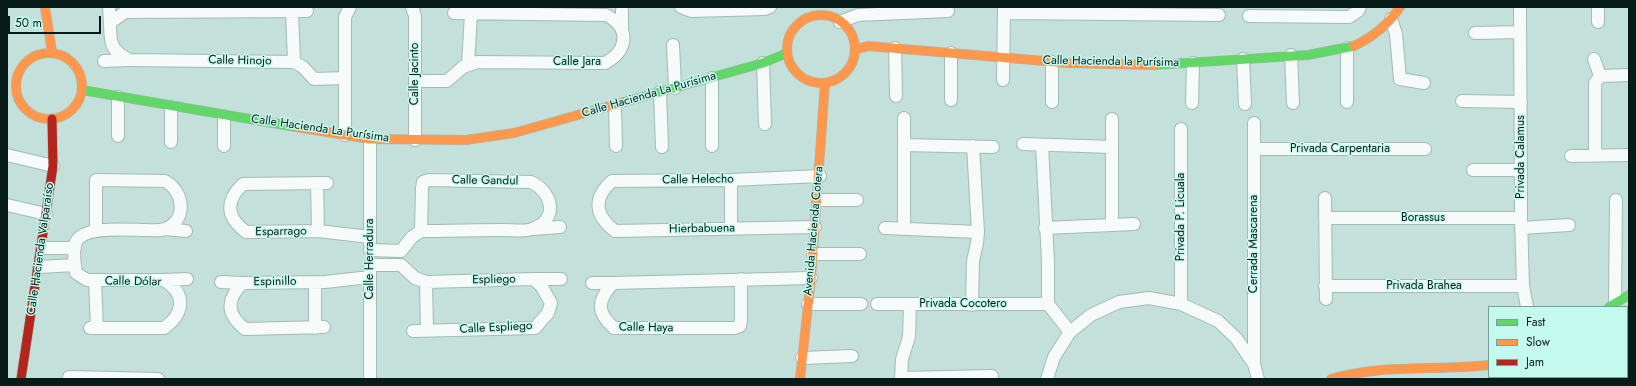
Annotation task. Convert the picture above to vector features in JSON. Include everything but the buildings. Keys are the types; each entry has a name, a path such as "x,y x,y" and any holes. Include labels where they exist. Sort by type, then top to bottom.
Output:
{"street":[{"path":"45,7 52,52"},
{"path":"109,7 111,44 117,53 129,60"},
{"path":"345,135 345,17 350,7"},
{"name":"Calle Jacinto","path":"412,7 415,16 415,140"},
{"path":"681,7 690,11 765,9 770,7"},
{"path":"1249,16 1349,17 1358,11 1360,7"},
{"name":"Calle Hacienda la Purísima","path":"854,50 868,46 1052,62 1134,65 1243,59 1317,53 1347,48 1375,35 1391,19 1400,7"},
{"name":"Privada Calamus","path":"1520,7 1521,223 1526,306"},
{"path":"1598,7 1598,22"},
{"name":"Calle Jara","path":"468,64 477,62 605,63 615,57 621,49 624,39 622,29 622,10"},
{"path":"1003,80 1004,10 1219,15"},
{"path":"292,11 294,62 303,67 314,79 345,78"},
{"path":"110,29 125,12 307,11"},
{"path":"822,11 840,22 851,34 854,50 852,62 846,72 837,79 826,83 815,83 800,76 790,64 787,53 787,44 795,27 822,11"},
{"path":"840,22 858,15 948,12"},
{"path":"454,14 606,15 614,19 622,29"},
{"path":"415,81 447,81 468,64 471,14"},
{"path":"1391,19 1396,34 1400,79 1424,83"},
{"path":"1475,33 1520,32"},
{"path":"673,45 675,88"},
{"path":"895,48 896,96"},
{"path":"1347,48 1347,102"},
{"path":"52,52 65,56 75,64 81,76 82,90 79,101 72,110 63,116 52,119 32,115 25,109 17,96 11,79 28,59 39,53 52,52"},
{"name":"Calle Hacienda La Purísima","path":"82,90 171,107 370,139 466,140 514,133 712,78 763,63 787,53"},
{"path":"951,53 951,100"},
{"path":"1291,55 1293,103"},
{"path":"1243,59 1245,104"},
{"path":"1594,59 1600,76"},
{"name":"Calle Hinojo","path":"104,61 294,62"},
{"path":"1052,62 1052,102"},
{"path":"763,63 764,124"},
{"path":"1192,63 1192,102"},
{"path":"1600,76 1629,75"},
{"path":"1595,156 1595,83 1600,76"},
{"path":"712,78 712,146"},
{"name":"Avenida Hacienda Cotera","path":"800,379 816,227 826,83"},
{"path":"660,92 662,147"},
{"path":"118,97 118,136"},
{"path":"1462,101 1521,102"},
{"path":"615,105 616,146"},
{"path":"171,107 171,142"},
{"path":"224,116 224,146"},
{"path":"904,118 904,229"},
{"name":"Calle Hacienda Valparaíso","path":"21,379 42,248 53,166 52,119"},
{"path":"1112,119 1112,224"},
{"name":"Cerrada Mascarena","path":"1254,123 1254,364"},
{"name":"Privada P. Licuala","path":"1181,130 1181,304"},
{"name":"Calle Herradura","path":"370,139 370,379"},
{"path":"1023,144 1112,147"},
{"path":"904,145 993,147"},
{"path":"1042,145 1045,228 1048,261 1048,304 1070,332"},
{"path":"972,305 973,261 978,232 973,146"},
{"name":"Privada Carpentaria","path":"1254,150 1425,149"},
{"path":"7,154 53,166"},
{"path":"1571,156 1629,155"},
{"path":"1473,170 1521,170"},
{"name":"Calle Helecho","path":"599,211 600,197 604,189 612,181 731,180 820,176"},
{"path":"96,230 95,184 96,180 101,179 165,181 171,184 180,196 181,207 175,221 164,230"},
{"name":"Calle Gandul","path":"421,231 422,188 424,182 429,180 521,181 531,182 541,186 548,197 551,206 547,218 531,230"},
{"path":"731,180 731,229"},
{"name":"Esparrago","path":"318,231 322,183 243,184 235,192 231,200 231,213 238,226 246,232 318,231 370,237"},
{"path":"1325,198 1326,299"},
{"path":"818,200 857,200"},
{"path":"1612,305 1616,200"},
{"path":"7,205 46,214"},
{"name":"Hierbabuena","path":"599,211 606,224 615,231 816,227"},
{"name":"Borassus","path":"1325,218 1569,225"},
{"path":"1045,228 1134,224"},
{"path":"370,250 401,250 412,237 421,231 531,230 560,227"},
{"path":"885,228 978,232"},
{"path":"75,257 76,243 82,236 96,230 186,231"},
{"path":"232,232 246,232"},
{"path":"42,248 75,257"},
{"path":"813,254 860,254"},
{"path":"39,267 75,257"},
{"name":"Calle Dólar","path":"75,257 76,273 82,278 95,281 164,280 176,290 180,302 179,313 174,321 164,328 94,328 95,281"},
{"name":"Espinillo","path":"315,282 319,328 245,329 238,323 231,311 231,298 235,290 243,283 315,282 325,282 401,265 415,278 426,282"},
{"path":"592,282 613,283 811,278"},
{"path":"164,280 187,279"},
{"name":"Calle Espliego","path":"427,330 535,328 548,313 551,303 542,287 534,279"},
{"name":"Espliego","path":"426,282 561,279"},
{"name":"Calle Haya","path":"613,283 602,297 600,304 605,320 614,328 735,328 740,326 741,320 741,279"},
{"path":"221,282 243,283"},
{"path":"413,331 427,330 426,282"},
{"name":"Privada Brahea","path":"1325,286 1524,286"},
{"path":"1612,305 1629,295"},
{"path":"1047,379 1054,357 1070,332 1091,315 1118,302 1149,298 1181,304 1218,321 1236,338 1254,364 1258,379"},
{"path":"808,304 861,304"},
{"name":"Privada Cocotero","path":"877,304 1048,304"},
{"path":"910,304 909,337 902,359 901,379 972,378 992,376"},
{"path":"802,358 852,356"},
{"path":"1332,379 1346,374 1379,370 1461,368 1488,365"},
{"path":"69,377 84,379 158,379"}],"traffic: fast":[{"path":"1155,65 1308,55 1354,46"},
{"path":"624,102 763,63 787,53"},
{"path":"82,90 296,127"},
{"path":"1611,306 1629,295"}],"traffic: slow":[{"path":"45,7 52,52"},
{"path":"1354,46 1368,39 1380,30 1400,7"},
{"path":"821,15 834,18 845,25 852,36 855,49 852,62 845,73 834,80 821,83 808,80 797,73 790,62 787,49 790,36 797,25 808,18 821,15"},
{"path":"855,50 868,46 1068,63 1155,65"},
{"path":"43,53 55,53 67,58 77,68 82,80 82,86 80,99 67,114 55,119 43,119 31,114 21,104 16,92 16,80 21,68 31,58 43,53"},
{"path":"800,379 811,278 825,83"},
{"path":"296,127 370,139 466,140 514,133 624,102"},
{"path":"1331,379 1370,371 1488,365"}],"traffic: jam":[{"path":"21,379 53,166 52,119"},
{"path":"1503,379 1508,378"}]}
